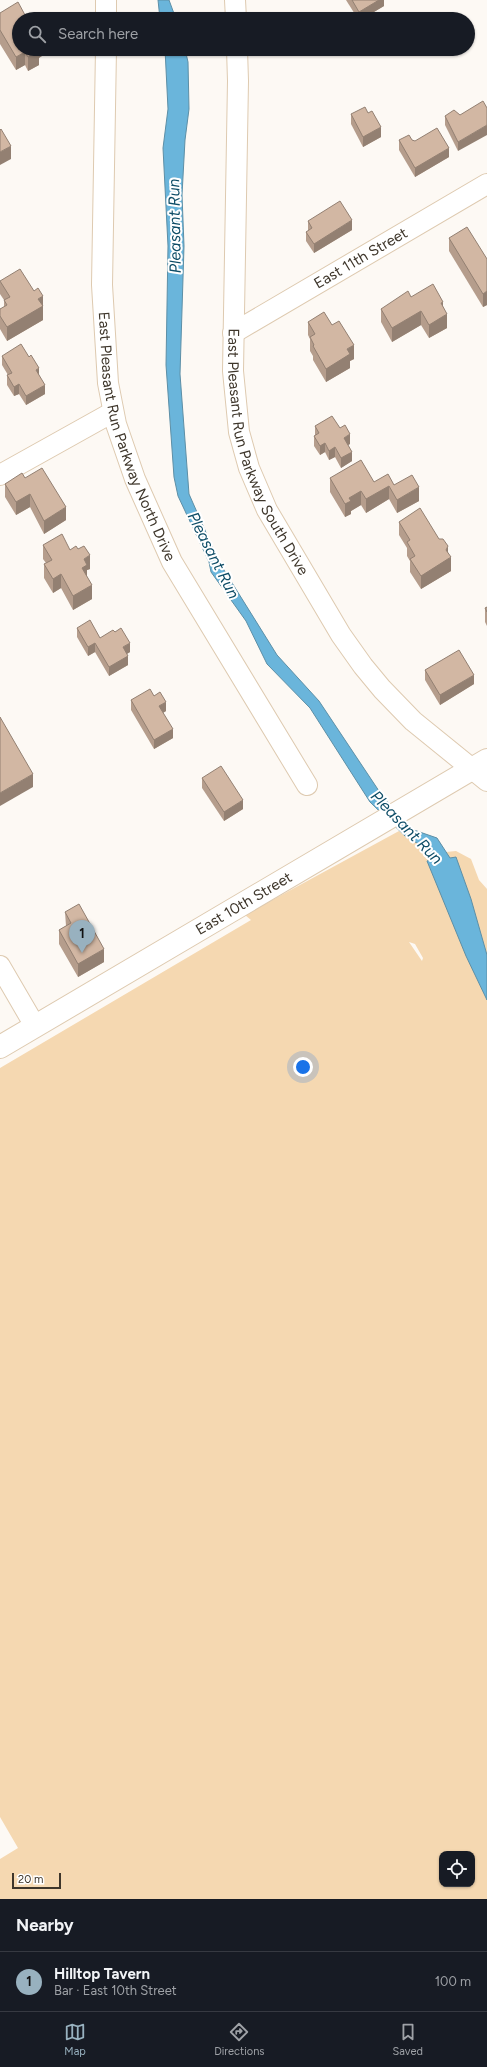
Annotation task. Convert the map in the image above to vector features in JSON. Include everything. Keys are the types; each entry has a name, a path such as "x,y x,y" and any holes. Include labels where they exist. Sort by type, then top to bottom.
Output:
{"main road":[{"name":"East 10th Street","path":"0,1047 428,794 482,770"}],"street":[{"path":"106,0 106,12"},
{"path":"235,0 236,12"},
{"name":"East Pleasant Run Parkway North Drive","path":"106,56 102,285 106,362 113,412 135,479 169,555 190,594 307,784"},
{"name":"East Pleasant Run Parkway South Drive","path":"237,56 233,333 234,394 239,432 249,468 267,510 341,635 367,672 413,721 482,770"},
{"name":"East 11th Street","path":"233,333 487,184"},
{"path":"0,475 113,412"},
{"path":"0,966 35,1026"}],"shaded area":[{"path":"399,831 406,837 417,842 437,863 474,971 487,1000 487,1899 0,1899 0,1859 18,1848 0,1817 0,1068 251,920 245,915","holes":["409,942 415,944 423,958 422,961"]},
{"path":"456,851 471,859 479,880 487,889 487,969 446,852"}],"water":[{"path":"158,0 169,0 173,12 159,12"},
{"name":"Pleasant Run","path":"165,56 187,56 189,109 185,140 182,195 184,246 180,374 189,494 219,562 277,655 319,701 381,794 411,829 437,838 450,858 456,857 471,899 487,955 487,1000 466,956 427,861 433,859 417,843 406,837 370,802 310,708 267,664 246,621 211,572 209,562 178,496 174,477 166,365 168,246 163,148 168,109"}],"building":[{"path":"352,0 379,0 359,12"},
{"path":"18,2 23,12 12,12 12,50 0,30 0,13"},
{"path":"483,101 487,108 487,125 458,142 445,116 454,110 460,115"},
{"path":"365,107 368,113 372,111 381,127 363,137 351,114"},
{"path":"437,128 449,148 415,168 399,140 409,135 412,140 415,141"},
{"path":"1,129 11,146 0,152 0,130"},
{"path":"340,201 352,220 314,244 306,232 312,228 308,221"},
{"path":"467,227 487,259 487,291 483,294 449,238"},
{"path":"20,269 34,291 38,288 43,296 38,299 43,306 7,327 0,316 0,309 7,305 4,300 10,297 0,281"},
{"path":"433,284 443,302 441,303 447,314 429,325 421,311 392,328 381,309 408,291 411,297"},
{"path":"324,312 332,325 339,321 354,345 347,349 350,354 326,369 313,346 314,345 310,337 315,334 308,322"},
{"path":"21,344 29,357 31,355 39,368 36,370 45,385 26,396 19,384 14,387 7,375 12,373 2,356"},
{"path":"332,416 340,428 345,425 350,434 344,438 352,452 341,458 335,447 329,451 325,443 320,446 314,436 319,433 315,426"},
{"path":"361,460 374,482 388,474 394,485 412,475 419,487 397,500 389,486 366,499 361,491 349,498 351,501 345,504 330,478"},
{"path":"42,468 66,507 44,521 30,494 16,502 5,484 22,473 25,478"},
{"path":"420,508 439,539 443,539 448,546 446,550 451,557 421,576 410,559 415,556 407,542 410,540 399,522"},
{"path":"62,534 70,550 76,546 78,549 84,546 90,555 84,559 87,565 82,568 92,585 73,596 61,574 53,579 44,564 52,560 43,545"},
{"path":"90,620 100,638 113,630 115,632 121,628 130,643 123,647 128,656 109,667 95,643 88,647 77,628"},
{"path":"459,650 474,675 440,695 425,670"},
{"path":"150,689 154,696 160,692 166,702 159,706 173,729 154,740 131,700"},
{"path":"0,717 33,774 0,793"},
{"path":"221,766 243,800 224,812 202,778"},
{"path":"79,904 104,949 78,964 59,930 71,923 65,912"}],"place":[{"name":"Hilltop Tavern","path":"82,953"}]}
